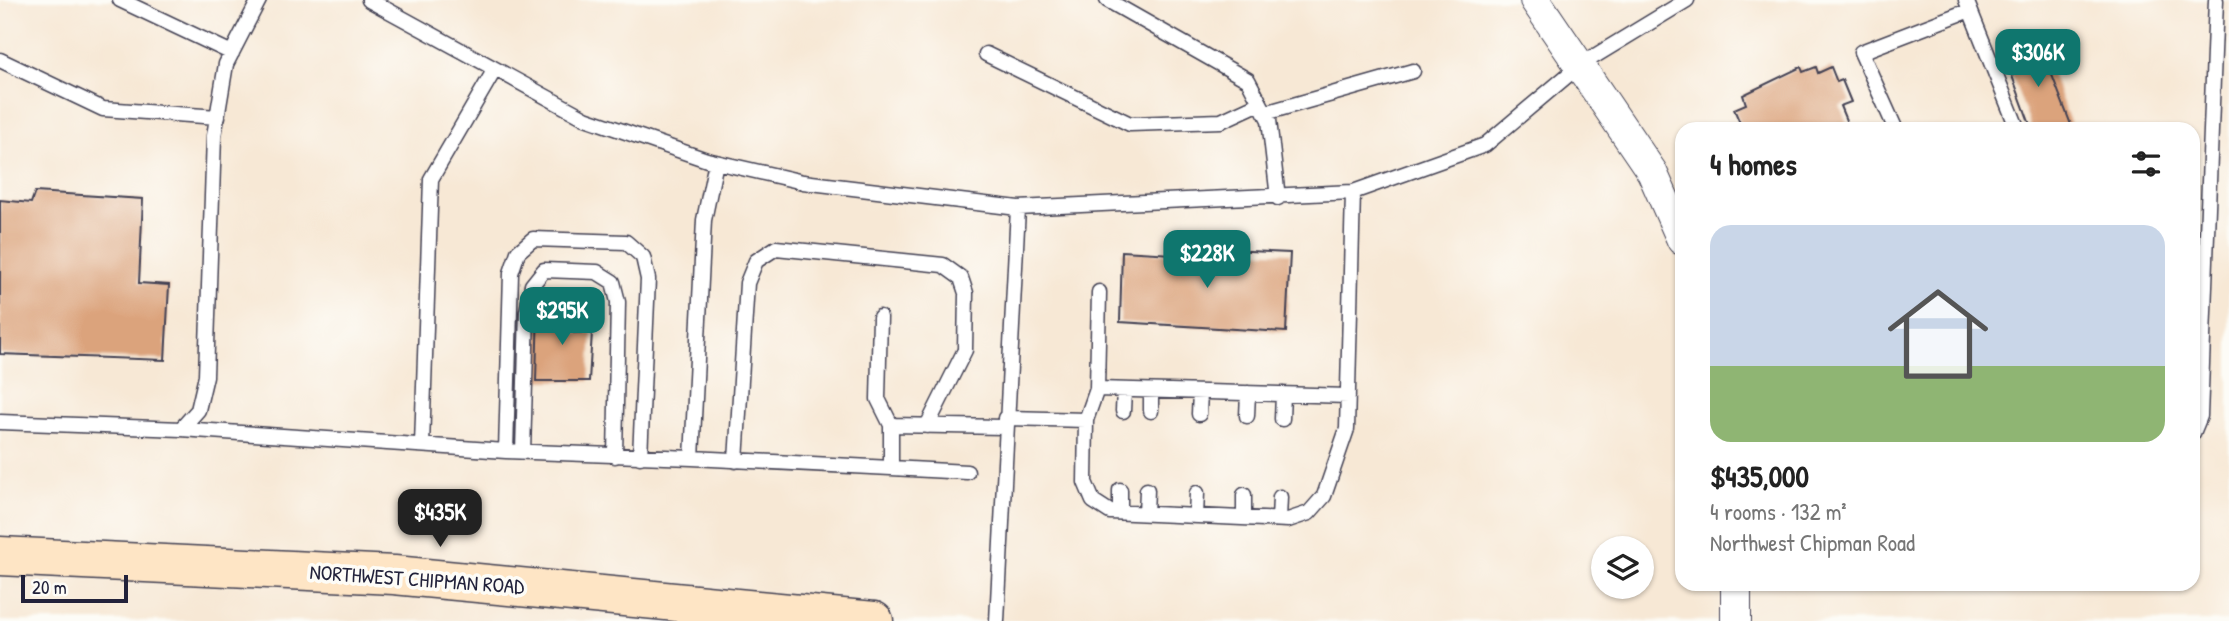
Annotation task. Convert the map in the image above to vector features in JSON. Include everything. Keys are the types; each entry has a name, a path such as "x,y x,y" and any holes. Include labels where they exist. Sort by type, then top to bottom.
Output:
{"main road":[{"name":"NORTHWEST CHIPMAN ROAD","path":"0,555 394,575 874,621"}],"street":[{"path":"1535,0 1652,172 1675,224"},
{"path":"1736,591 1737,621"}],"lane":[{"path":"120,0 232,53"},
{"path":"181,429 198,410 206,376 218,117 226,64 260,0"},
{"path":"369,0 585,118 716,162 803,182 1018,208 1278,198 1353,192 1485,145 1580,65 1687,0"},
{"path":"1107,0 1248,80 1269,120 1278,198"},
{"path":"2200,416 2217,0"},
{"path":"1892,122 1861,52 1968,5 2015,122"},
{"path":"986,54 1130,124 1221,121 1262,108 1413,71"},
{"path":"0,60 103,109 218,117"},
{"path":"422,445 432,179 495,69"},
{"path":"692,458 704,220 716,162"},
{"path":"1099,292 1097,389 1086,420 1085,482 1093,501 1110,512 1279,519 1309,513 1325,496 1347,429 1353,192"},
{"path":"997,621 1004,422 1018,208"},
{"path":"506,451 511,273 517,252 533,239 626,242 643,257 648,279 640,457"},
{"path":"736,461 747,283 756,261 776,248 943,265 961,278 966,293 965,350 928,426"},
{"path":"523,452 527,312 532,285 544,270 597,272 613,282 618,302 615,456"},
{"path":"880,317 878,399 891,425 891,468"},
{"path":"1097,389 1348,396"},
{"path":"1123,411 1124,390"},
{"path":"1150,411 1152,391"},
{"path":"1199,414 1200,392"},
{"path":"1247,416 1248,393"},
{"path":"1282,419 1283,394"},
{"path":"891,425 1086,420"},
{"path":"0,422 181,429 523,452 967,472"},
{"path":"1119,512 1120,490"},
{"path":"1146,513 1147,490"},
{"path":"1196,516 1197,493"},
{"path":"1244,495 1244,517"},
{"path":"1279,519 1280,497"}],"building":[{"path":"2039,41 2070,122 2029,122 2004,54"},
{"path":"1801,67 1803,72 1816,67 1818,73 1831,67 1837,82 1842,80 1851,102 1840,106 1847,122 1740,122 1734,109 1746,104 1743,95"},
{"path":"35,192 143,199 139,283 169,285 165,360 0,354 0,200 31,203"},
{"path":"1208,249 1290,253 1286,332 1120,322 1122,251 1207,256"},
{"path":"538,307 576,308 574,333 592,332 589,381 536,381"}]}
